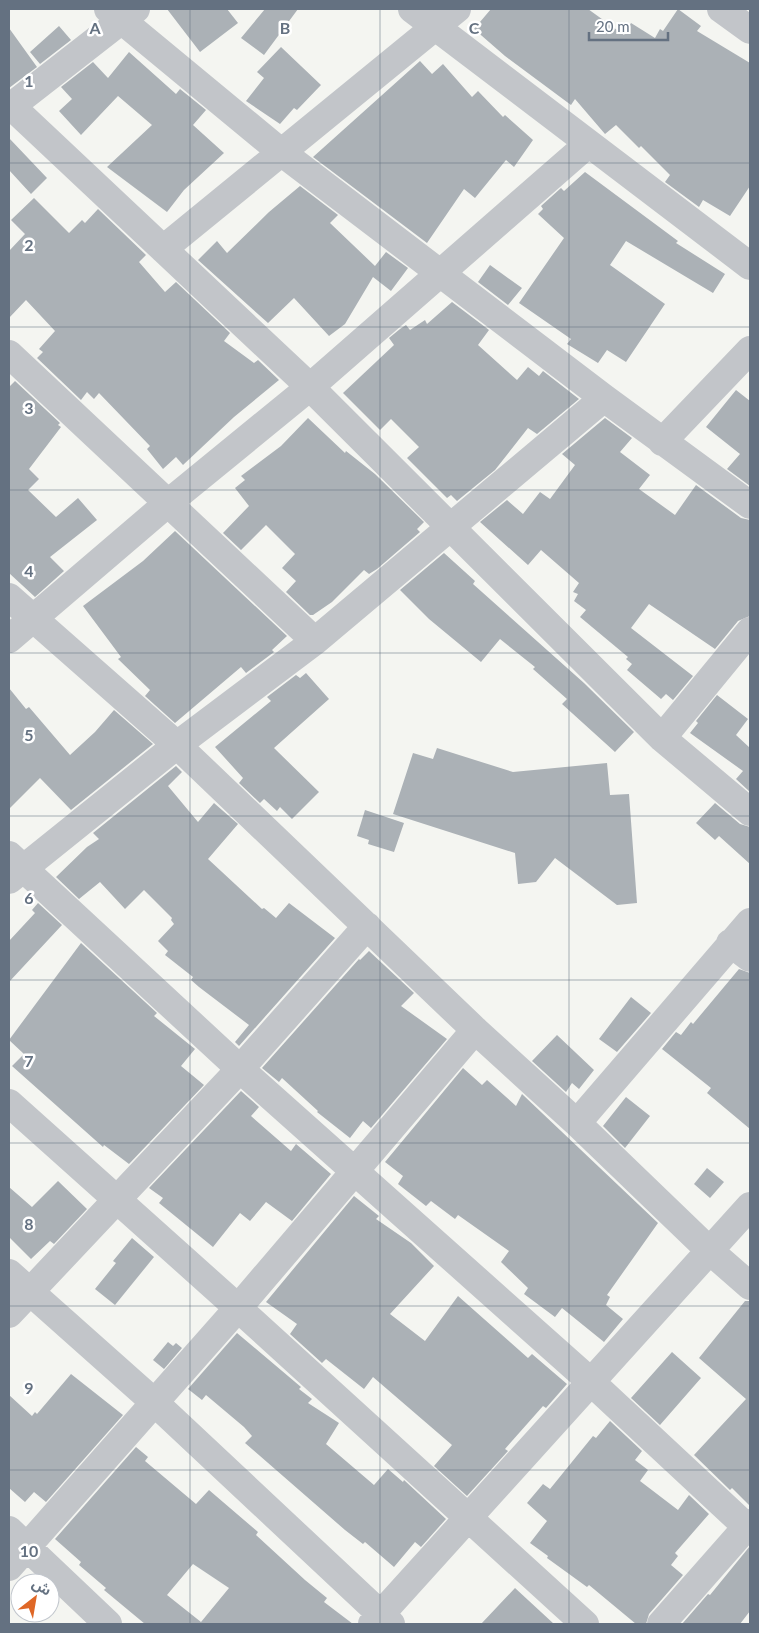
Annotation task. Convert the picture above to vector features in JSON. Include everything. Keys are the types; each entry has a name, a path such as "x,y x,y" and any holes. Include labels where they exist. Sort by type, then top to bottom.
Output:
{"street":[{"path":"412,9 750,266"},
{"path":"163,249 457,9"},
{"path":"722,9 750,30"},
{"path":"750,505 662,442 281,152 122,12 10,106 310,387 662,738 750,812"},
{"path":"9,639 168,503 310,387 441,275 588,144"},
{"path":"662,442 750,350"},
{"path":"9,354 315,641"},
{"path":"604,398 315,641 13,868 590,1381 749,1527 660,1624"},
{"path":"9,597 177,745 475,1030 577,1123 710,1251 750,1286"},
{"path":"662,738 750,631"},
{"path":"577,1123 740,951 750,922"},
{"path":"9,1314 116,1198 240,1069 367,926"},
{"path":"9,1567 18,1538 154,1402 238,1308 475,1030"},
{"path":"9,1103 238,1308 585,1624"},
{"path":"9,1273 154,1402 381,1621 467,1518 750,1206"},
{"path":"18,1538 108,1624"}],"building":[{"path":"167,9 227,9 238,23 200,52"},
{"path":"265,9 298,9 264,55 241,38"},
{"path":"491,9 588,9 624,35 631,23 655,38 660,29 663,31 678,9 701,26 697,31 750,63 750,186 730,216 703,200 699,207 665,182 670,175 641,146 639,148 616,125 605,134 575,99 571,105 505,56 474,29"},
{"path":"59,26 71,40 40,64 30,52"},
{"path":"9,28 37,67 9,88"},
{"path":"281,47 321,85 297,110 294,108 280,124 246,101 264,78 257,72"},
{"path":"129,52 176,94 180,89 206,110 193,125 224,153 184,190 167,212 107,167 152,125 118,96 81,135 59,111 72,99 61,87 93,62 108,78"},
{"path":"420,61 432,74 443,64 472,97 478,91 503,117 505,115 533,140 514,167 506,160 475,198 464,189 427,243 313,157"},
{"path":"9,138 47,178 31,194 9,170"},
{"path":"585,172 678,241 676,243 725,274 713,293 626,241 610,265 665,304 626,362 607,350 598,363 567,344 571,339 519,303 564,238 538,214 543,209 541,206 561,188 564,191"},
{"path":"300,186 338,215 330,223 375,266 386,252 408,268 391,291 373,277 345,324 329,336 294,298 268,323 198,260 217,241 227,253 269,212"},
{"path":"34,198 69,233 82,220 85,223 98,209 146,255 139,262 165,292 176,282 230,333 224,341 254,363 258,360 279,380 234,417 183,465 176,457 163,469 147,449 150,446 99,393 94,399 87,392 81,400 37,358 43,352 39,349 55,331 26,300 9,318 9,251 25,234 11,220"},
{"path":"490,265 522,288 508,305 478,282"},
{"path":"452,302 489,330 478,345 517,380 528,367 539,376 543,371 579,399 537,434 528,428 495,470 457,501 451,495 447,498 407,458 419,447 391,419 380,430 343,393 394,345 389,338 406,325 410,330 425,320 427,324"},
{"path":"15,381 60,423 58,425 61,427 29,469 39,479 28,490 56,517 78,498 97,520 50,557 64,571 35,597 9,573 9,387"},
{"path":"736,390 750,401 750,486 727,469 740,454 706,427"},
{"path":"308,418 345,453 346,451 375,474 424,522 417,529 420,532 377,569 369,574 364,570 332,602 313,615 310,615 286,592 296,581 282,568 295,554 266,525 241,550 223,533 249,506 235,488 245,480 241,476 281,446"},
{"path":"605,418 632,438 620,452 650,475 639,489 675,515 696,485 741,518 750,520 750,616 738,621 715,649 649,604 631,628 693,676 673,700 666,694 661,699 627,670 632,664 626,659 628,657 580,617 586,610 574,601 578,594 573,592 579,583 541,550 528,565 480,522 507,500 523,514 540,492 550,499 575,465 562,454"},
{"path":"175,531 287,636 272,650 274,652 246,673 241,667 175,723 145,696 150,690 118,659 121,657 83,606 143,561"},
{"path":"444,553 475,581 473,584 584,683 634,732 615,752 562,704 567,699 533,669 535,667 500,639 481,662 429,619 400,590"},
{"path":"306,673 329,699 274,748 319,792 292,819 280,807 277,811 264,799 260,803 239,783 243,778 215,747 271,701 267,697 296,675 300,678"},
{"path":"9,688 26,709 29,707 70,755 95,732 114,710 153,744 71,810 40,778 9,809"},
{"path":"717,695 748,719 736,735 750,748 750,792 736,779 743,771 690,733 698,723 696,721"},
{"path":"437,748 513,772 607,763 610,795 629,794 637,903 617,905 555,858 536,882 518,884 515,853 393,814 413,753 433,759"},
{"path":"176,766 182,772 168,786 198,822 214,803 238,824 208,859 262,909 264,908 276,918 289,903 335,938 239,1046 235,1042 249,1025 199,987 191,980 193,977 165,955 168,951 158,941 174,924 171,920 172,918 144,890 125,909 100,882 79,899 56,877 87,847 99,839 93,833"},
{"path":"715,803 740,824 750,827 750,864 719,836 715,840 696,823"},
{"path":"365,810 404,823 394,852 368,844 369,840 357,836"},
{"path":"38,903 62,925 9,982 9,941 35,913 32,910"},
{"path":"81,943 157,1013 154,1016 195,1049 181,1066 204,1085 129,1164 104,1145 103,1147 12,1066 24,1054 9,1040"},
{"path":"369,951 414,993 401,1006 447,1039 371,1128 363,1121 350,1138 317,1112 282,1078 279,1082 262,1068 359,959"},
{"path":"739,969 750,973 750,1129 707,1093 711,1088 662,1049 676,1032 681,1035 691,1022 693,1024"},
{"path":"631,997 651,1013 617,1052 599,1039"},
{"path":"557,1035 594,1070 579,1089 572,1083 566,1092 532,1061"},
{"path":"463,1068 482,1085 487,1080 516,1106 522,1094 658,1223 607,1295 610,1297 606,1305 623,1319 604,1342 562,1308 555,1317 524,1294 528,1288 501,1262 509,1251 458,1215 455,1219 431,1201 426,1206 398,1184 403,1176 385,1162"},
{"path":"241,1091 259,1107 251,1116 291,1151 296,1144 331,1174 292,1221 266,1202 250,1221 240,1213 213,1247 159,1203 163,1198 149,1188"},
{"path":"626,1097 650,1116 625,1148 603,1126"},
{"path":"707,1168 724,1182 710,1198 694,1184"},
{"path":"58,1181 87,1209 54,1244 50,1241 31,1259 9,1237 9,1187 32,1207"},
{"path":"354,1196 379,1216 376,1219 411,1243 434,1266 390,1314 425,1341 458,1296 528,1358 532,1354 567,1384 546,1408 543,1406 505,1449 508,1451 467,1496 434,1466 452,1445 373,1377 364,1389 326,1359 322,1363 290,1334 297,1324 266,1302"},
{"path":"132,1238 154,1257 115,1305 95,1289 116,1263 113,1261"},
{"path":"745,1301 750,1301 750,1506 732,1488 730,1490 694,1455 746,1399 699,1358"},
{"path":"237,1333 301,1387 299,1389 312,1399 308,1403 339,1423 326,1444 374,1485 388,1469 403,1482 404,1480 446,1519 421,1547 415,1542 394,1567 365,1542 363,1544 345,1530 245,1443 252,1436 244,1427 206,1395 202,1400 188,1389"},
{"path":"168,1342 173,1346 176,1343 182,1348 164,1369 153,1360"},
{"path":"672,1352 701,1378 660,1425 631,1398"},
{"path":"71,1374 123,1415 46,1502 34,1492 25,1502 9,1488 9,1395 32,1416 35,1412 37,1414"},
{"path":"610,1421 642,1451 635,1460 648,1470 640,1481 678,1510 689,1495 709,1514 675,1553 678,1556 671,1565 683,1575 649,1614 646,1624 636,1624 589,1585 587,1587 530,1543 547,1521 527,1503 543,1484 550,1489 593,1436 596,1438"},
{"path":"136,1447 148,1457 145,1461 196,1504 209,1490 258,1532 256,1535 327,1598 324,1602 353,1624 145,1624 104,1590 106,1588 79,1565 81,1562 55,1539","holes":["193,1564 229,1588 201,1622 167,1595"]},
{"path":"750,1546 750,1611 740,1624 682,1624 708,1594 710,1595"},
{"path":"515,1588 554,1624 481,1624"}]}
